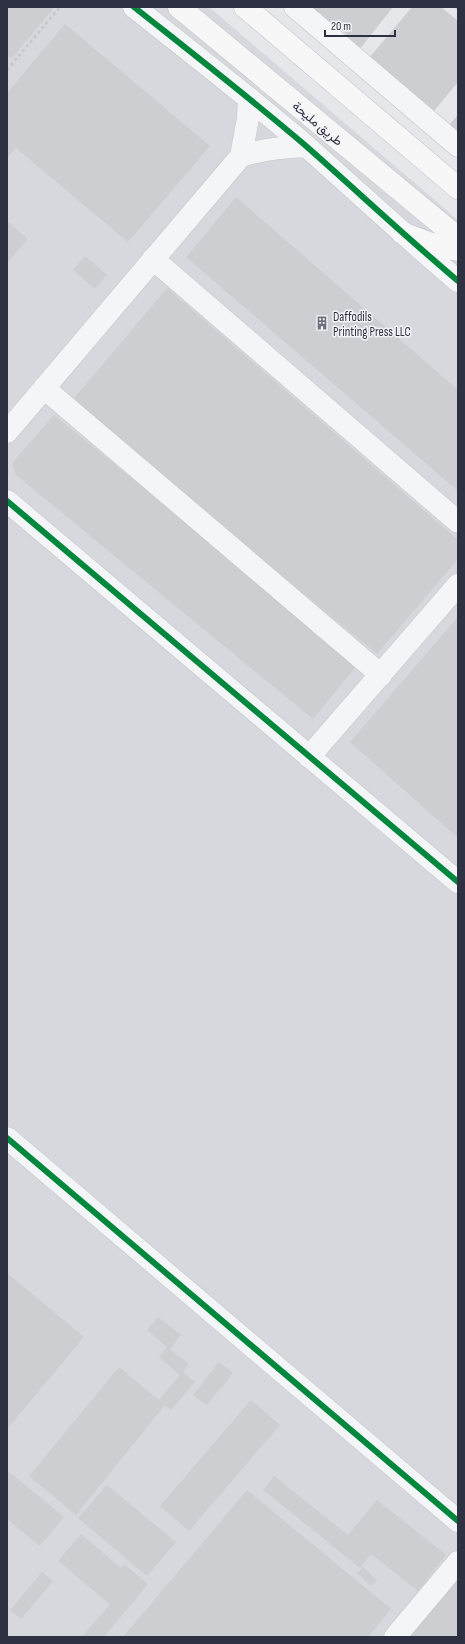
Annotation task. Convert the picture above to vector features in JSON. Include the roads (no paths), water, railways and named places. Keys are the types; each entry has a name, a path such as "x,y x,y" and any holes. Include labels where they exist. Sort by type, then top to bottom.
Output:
{"main road":[{"name":"طريق مليحة","path":"179,7 458,238"},
{"path":"245,7 458,188"},
{"path":"402,233 437,246 458,250"}],"street":[{"path":"134,7 249,98 306,146 402,233 458,281"},
{"path":"295,7 458,146"},
{"path":"7,432 241,156 248,118 249,98"},
{"path":"241,156 262,150 306,146"},
{"path":"153,259 458,522"},
{"path":"44,388 381,675"},
{"path":"7,500 458,882"},
{"path":"315,762 381,675 458,586"},
{"path":"315,762 458,606"},
{"path":"7,1138 458,1521"},
{"path":"395,1637 458,1562"}],"place":[{"name":"Daffodils Printing Press LLC","path":"322,323"}]}
